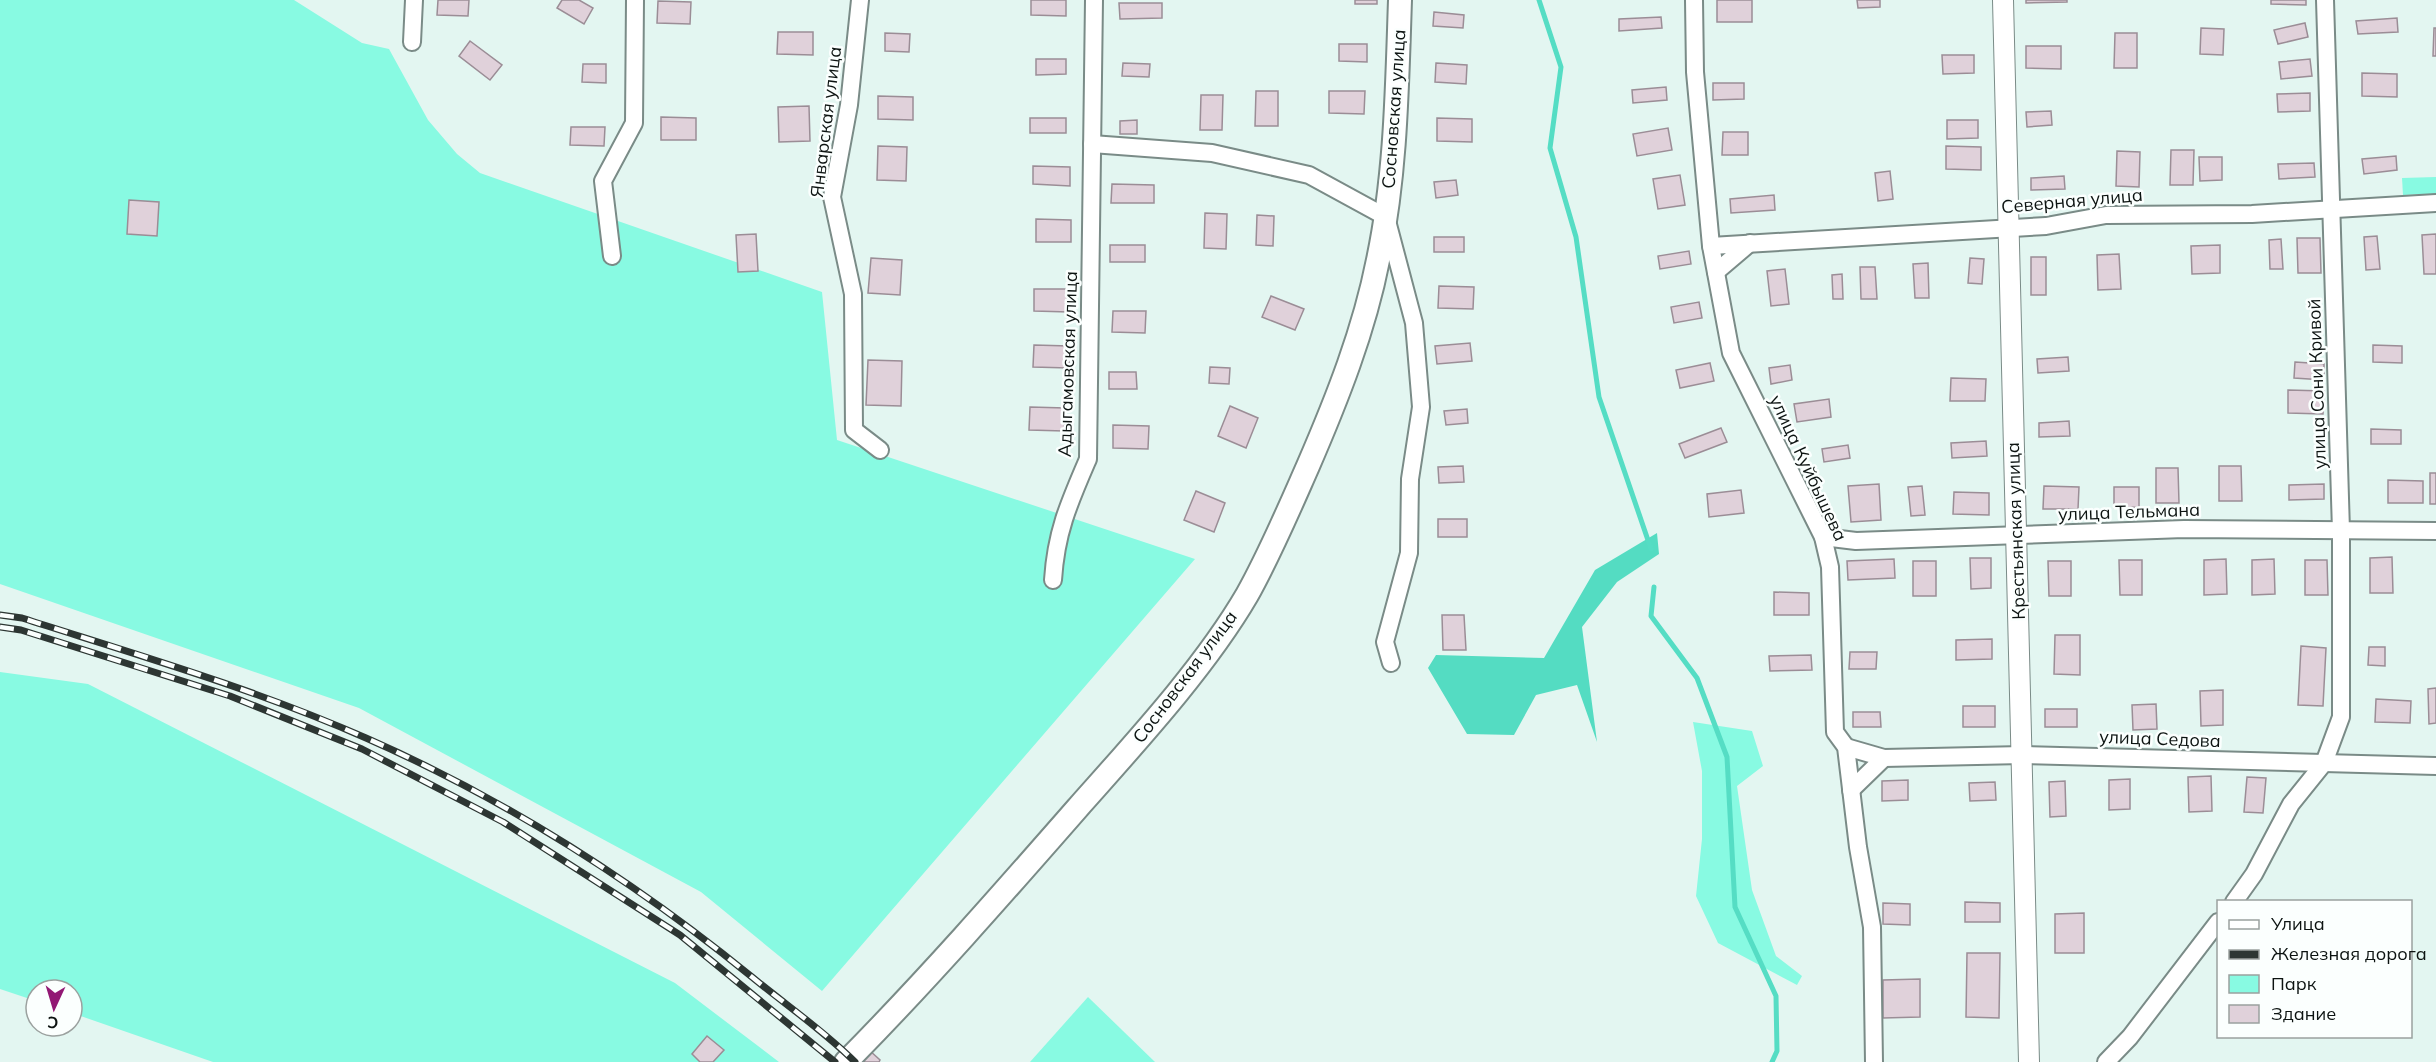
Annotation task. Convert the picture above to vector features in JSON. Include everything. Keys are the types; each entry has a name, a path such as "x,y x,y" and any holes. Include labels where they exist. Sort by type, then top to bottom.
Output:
{"main road":[{"name":"Сосновская улица","path":"849,1060 940,964 1128,751 1211,647 1246,595 1294,499 1334,406 1360,329 1378,261 1396,134 1400,0"}],"street":[{"path":"412,42 414,0"},
{"path":"612,256 603,181 634,123 635,0"},
{"name":"Январская улица","path":"860,0 849,105 832,198 853,294 854,430 880,450"},
{"name":"Адыгамовская улица","path":"1053,580 1055,545 1064,514 1088,459 1094,0"},
{"name":"улица Куйбышева","path":"1694,0 1695,72 1711,246 1731,353 1823,537 1830,567 1835,732 1846,747 1872,927 1874,1062"},
{"name":"Крестьянская улица","path":"2003,0 2029,1062"},
{"name":"улица Сони Кривой","path":"2235,900 2254,874 2290,804 2324,763 2341,717 2342,531 2325,0"},
{"path":"1092,144 1212,153 1309,175 1386,217"},
{"name":"Северная улица","path":"1711,246 2008,226 2046,226 2106,215 2253,214 2436,203"},
{"name":"Сосновская улица","path":"1386,217 1414,323 1420,407 1410,479 1409,553 1385,642 1391,663"},
{"path":"1716,272 1750,243"},
{"name":"улица Тельмана","path":"1823,537 1856,541 2184,529 2436,531"},
{"name":"улица Седова","path":"1846,747 1884,758 2023,755 2436,766"},
{"path":"1851,790 1884,758"},
{"path":"2106,1062 2130,1037 2217,923"}],"green space":[{"path":"0,0 294,0 362,43 389,49 428,120 457,154 480,173 822,292 837,440 1195,559 822,991 701,892 359,708 0,584"},
{"path":"2436,177 2436,194 2403,195 2402,178"},
{"path":"1657,533 1659,554 1617,582 1582,627 1597,742 1577,685 1536,695 1514,735 1467,734 1428,668 1436,655 1544,658 1595,570"},
{"path":"0,672 88,684 675,983 779,1062 213,1062 84,1017 84,978 24,978 24,997 0,989"},
{"path":"1693,722 1752,731 1763,766 1737,786 1752,890 1776,956 1802,976 1797,985 1718,943 1696,896 1702,839 1702,771"},
{"path":"1088,997 1155,1062 1030,1062"}],"building":[{"path":"438,0 469,0 468,16 437,15"},
{"path":"562,0 579,0 593,8 584,24 557,8"},
{"path":"1031,0 1066,0 1066,16 1031,15"},
{"path":"1355,0 1377,0 1377,4 1355,4"},
{"path":"1717,0 1752,0 1752,22 1717,22"},
{"path":"1857,0 1880,0 1880,7 1858,8"},
{"path":"2026,0 2067,0 2067,2 2026,3"},
{"path":"2271,0 2306,0 2306,5 2271,4"},
{"path":"658,1 691,2 690,24 657,23"},
{"path":"1119,3 1162,3 1162,18 1120,19"},
{"path":"1434,12 1464,15 1463,28 1433,26"},
{"path":"1661,17 1662,28 1619,31 1619,19"},
{"path":"2397,18 2398,32 2358,34 2356,21"},
{"path":"2305,23 2308,37 2278,44 2274,30"},
{"path":"2201,28 2224,29 2223,55 2200,54"},
{"path":"2434,28 2436,28 2436,56 2433,56"},
{"path":"778,32 813,32 813,55 777,54"},
{"path":"885,33 910,34 909,52 885,51"},
{"path":"2115,33 2137,33 2137,68 2114,68"},
{"path":"470,41 502,65 490,80 459,56"},
{"path":"1339,44 1367,44 1367,62 1339,61"},
{"path":"2026,46 2061,46 2061,69 2026,68"},
{"path":"1942,55 1974,55 1974,73 1943,74"},
{"path":"1036,59 1066,59 1066,74 1036,75"},
{"path":"2310,59 2312,76 2281,79 2279,62"},
{"path":"1123,63 1150,64 1149,77 1122,76"},
{"path":"1436,63 1467,65 1466,84 1435,82"},
{"path":"583,64 606,64 606,83 582,82"},
{"path":"2362,73 2397,74 2397,97 2362,96"},
{"path":"1713,83 1744,83 1744,99 1713,100"},
{"path":"1666,87 1667,100 1633,103 1632,90"},
{"path":"1256,91 1278,91 1278,126 1255,126"},
{"path":"1329,91 1365,91 1364,114 1329,113"},
{"path":"2310,93 2310,111 2278,112 2277,94"},
{"path":"1201,95 1223,95 1222,130 1200,130"},
{"path":"878,96 913,97 913,120 878,119"},
{"path":"809,106 810,141 779,142 778,107"},
{"path":"2051,111 2052,125 2027,127 2026,112"},
{"path":"661,117 696,118 696,140 661,140"},
{"path":"1030,118 1066,118 1066,133 1030,133"},
{"path":"1437,118 1472,119 1472,142 1437,141"},
{"path":"1137,120 1137,134 1120,134 1120,121"},
{"path":"1947,120 1978,120 1978,138 1947,139"},
{"path":"571,127 605,127 604,146 570,145"},
{"path":"1668,128 1672,150 1637,156 1633,134"},
{"path":"1723,132 1748,132 1748,155 1722,155"},
{"path":"878,146 907,147 906,181 877,180"},
{"path":"1946,146 1981,147 1981,170 1946,169"},
{"path":"2171,150 2194,150 2193,185 2170,185"},
{"path":"2117,151 2140,152 2139,187 2116,186"},
{"path":"2396,156 2397,170 2364,174 2362,159"},
{"path":"2199,157 2222,157 2222,180 2200,181"},
{"path":"2314,163 2315,177 2279,179 2278,164"},
{"path":"1033,166 1070,167 1070,186 1033,184"},
{"path":"1890,171 1893,199 1878,201 1875,173"},
{"path":"1680,175 1685,205 1658,209 1653,179"},
{"path":"2064,176 2065,189 2031,190 2031,178"},
{"path":"1456,180 1458,195 1436,198 1434,182"},
{"path":"1112,184 1154,185 1154,203 1111,203"},
{"path":"1774,195 1775,210 1731,213 1730,199"},
{"path":"129,200 159,202 157,236 127,234"},
{"path":"1205,213 1227,214 1226,249 1204,248"},
{"path":"1257,215 1274,216 1273,246 1256,245"},
{"path":"1036,219 1071,220 1071,242 1036,242"},
{"path":"756,234 758,271 738,272 736,235"},
{"path":"2436,234 2436,274 2424,274 2422,235"},
{"path":"2377,236 2380,269 2366,270 2364,237"},
{"path":"1434,237 1464,237 1464,252 1434,252"},
{"path":"2297,238 2320,238 2321,273 2298,273"},
{"path":"2281,239 2283,269 2270,269 2269,240"},
{"path":"1110,245 1145,245 1145,262 1110,262"},
{"path":"2220,245 2220,273 2192,274 2191,246"},
{"path":"1689,251 1691,264 1660,269 1658,256"},
{"path":"2119,254 2121,289 2098,290 2097,255"},
{"path":"2031,257 2046,257 2046,295 2031,295"},
{"path":"871,258 902,260 900,295 868,293"},
{"path":"1970,258 1984,259 1982,284 1968,283"},
{"path":"1928,263 1929,298 1915,298 1913,264"},
{"path":"1860,267 1875,267 1877,299 1861,299"},
{"path":"1785,269 1789,304 1771,306 1767,271"},
{"path":"1842,274 1843,299 1833,299 1832,275"},
{"path":"1439,286 1474,287 1473,309 1438,308"},
{"path":"1034,289 1069,289 1069,312 1034,311"},
{"path":"1271,296 1304,309 1295,330 1262,317"},
{"path":"1699,302 1702,318 1674,323 1671,307"},
{"path":"1113,311 1146,311 1145,333 1112,332"},
{"path":"1470,343 1472,361 1437,364 1435,346"},
{"path":"1034,345 1069,346 1069,368 1033,367"},
{"path":"2373,345 2402,346 2402,363 2373,362"},
{"path":"2068,357 2069,371 2038,373 2037,359"},
{"path":"868,360 902,361 901,406 866,405"},
{"path":"2295,362 2324,364 2324,380 2294,378"},
{"path":"1710,363 1714,381 1680,388 1676,370"},
{"path":"1790,365 1792,380 1771,384 1769,368"},
{"path":"1210,367 1230,368 1229,384 1209,383"},
{"path":"1109,372 1136,372 1137,389 1109,389"},
{"path":"1951,378 1986,379 1985,401 1950,401"},
{"path":"2288,390 2324,391 2323,414 2288,413"},
{"path":"1829,399 1831,417 1797,422 1794,404"},
{"path":"1230,406 1258,418 1246,448 1218,436"},
{"path":"1030,407 1065,408 1064,431 1029,430"},
{"path":"1467,409 1468,423 1446,425 1444,411"},
{"path":"2069,421 2070,436 2039,437 2039,423"},
{"path":"1113,425 1149,426 1148,449 1113,448"},
{"path":"1721,428 1727,442 1685,458 1679,444"},
{"path":"2371,429 2401,430 2401,444 2371,444"},
{"path":"1986,441 1987,456 1952,458 1951,443"},
{"path":"1848,445 1850,458 1824,462 1822,449"},
{"path":"1463,466 1464,482 1439,483 1438,467"},
{"path":"2219,466 2241,466 2242,501 2219,501"},
{"path":"2156,468 2178,468 2179,503 2156,503"},
{"path":"2430,473 2436,473 2436,504 2430,504"},
{"path":"2388,480 2423,481 2423,503 2388,503"},
{"path":"1879,484 1881,520 1851,522 1848,486"},
{"path":"2324,484 2324,499 2289,500 2289,485"},
{"path":"1922,486 1925,515 1911,516 1908,487"},
{"path":"2044,486 2079,487 2078,509 2043,509"},
{"path":"2114,487 2139,487 2139,507 2114,508"},
{"path":"1741,490 1744,513 1709,517 1707,494"},
{"path":"1196,491 1225,503 1214,532 1184,520"},
{"path":"1954,492 1989,493 1989,515 1953,514"},
{"path":"1438,519 1467,519 1467,537 1438,537"},
{"path":"2392,557 2393,593 2370,593 2370,558"},
{"path":"1970,558 1991,558 1991,588 1971,589"},
{"path":"1894,559 1895,578 1848,580 1847,561"},
{"path":"2226,559 2227,594 2204,595 2204,560"},
{"path":"2274,559 2275,594 2252,595 2252,560"},
{"path":"2119,560 2142,560 2142,595 2120,595"},
{"path":"2305,560 2327,560 2328,595 2305,595"},
{"path":"1913,561 1936,561 1936,596 1913,596"},
{"path":"2048,561 2071,561 2071,596 2049,596"},
{"path":"1774,592 1809,593 1809,615 1774,615"},
{"path":"1442,615 1464,615 1466,650 1443,650"},
{"path":"2055,635 2080,635 2080,675 2054,674"},
{"path":"1992,639 1992,659 1956,660 1956,640"},
{"path":"2301,646 2326,648 2323,706 2298,705"},
{"path":"2369,647 2385,647 2385,666 2368,665"},
{"path":"1850,652 1877,652 1876,669 1849,669"},
{"path":"1811,655 1812,670 1770,671 1769,656"},
{"path":"2436,688 2436,723 2429,724 2428,689"},
{"path":"2223,690 2223,725 2201,726 2200,691"},
{"path":"2376,699 2411,701 2410,723 2375,722"},
{"path":"2156,704 2157,729 2133,730 2132,705"},
{"path":"1963,706 1995,706 1995,727 1963,727"},
{"path":"2045,709 2077,709 2077,727 2045,727"},
{"path":"1853,712 1880,712 1881,727 1853,727"},
{"path":"2211,776 2212,811 2189,812 2188,777"},
{"path":"2247,777 2266,778 2263,813 2244,812"},
{"path":"2130,779 2130,809 2109,810 2109,780"},
{"path":"1908,780 1908,800 1882,801 1882,781"},
{"path":"2065,781 2066,816 2050,817 2049,782"},
{"path":"1995,782 1996,800 1970,801 1969,783"},
{"path":"1965,902 2000,903 2000,922 1965,922"},
{"path":"1883,903 1910,904 1910,925 1883,924"},
{"path":"2084,913 2084,953 2055,953 2055,914"},
{"path":"1967,953 2000,953 1999,1018 1966,1017"},
{"path":"1920,979 1920,1017 1883,1018 1883,980"},
{"path":"707,1036 724,1050 713,1062 700,1062 692,1054"},
{"path":"869,1050 880,1060 879,1062 865,1062 861,1058"}],"waterway":[{"path":"1539,0 1561,67 1550,148 1576,237 1599,397 1651,549"},
{"path":"1654,587 1651,616 1697,678 1727,757 1735,907 1776,996 1777,1051 1772,1062"}],"railway":[{"path":"0,615 22,618 282,704 366,738 468,788 518,815 615,875 805,1018 855,1062"},
{"path":"0,627 21,630 230,696 362,749 503,822 680,935 835,1062"}]}
